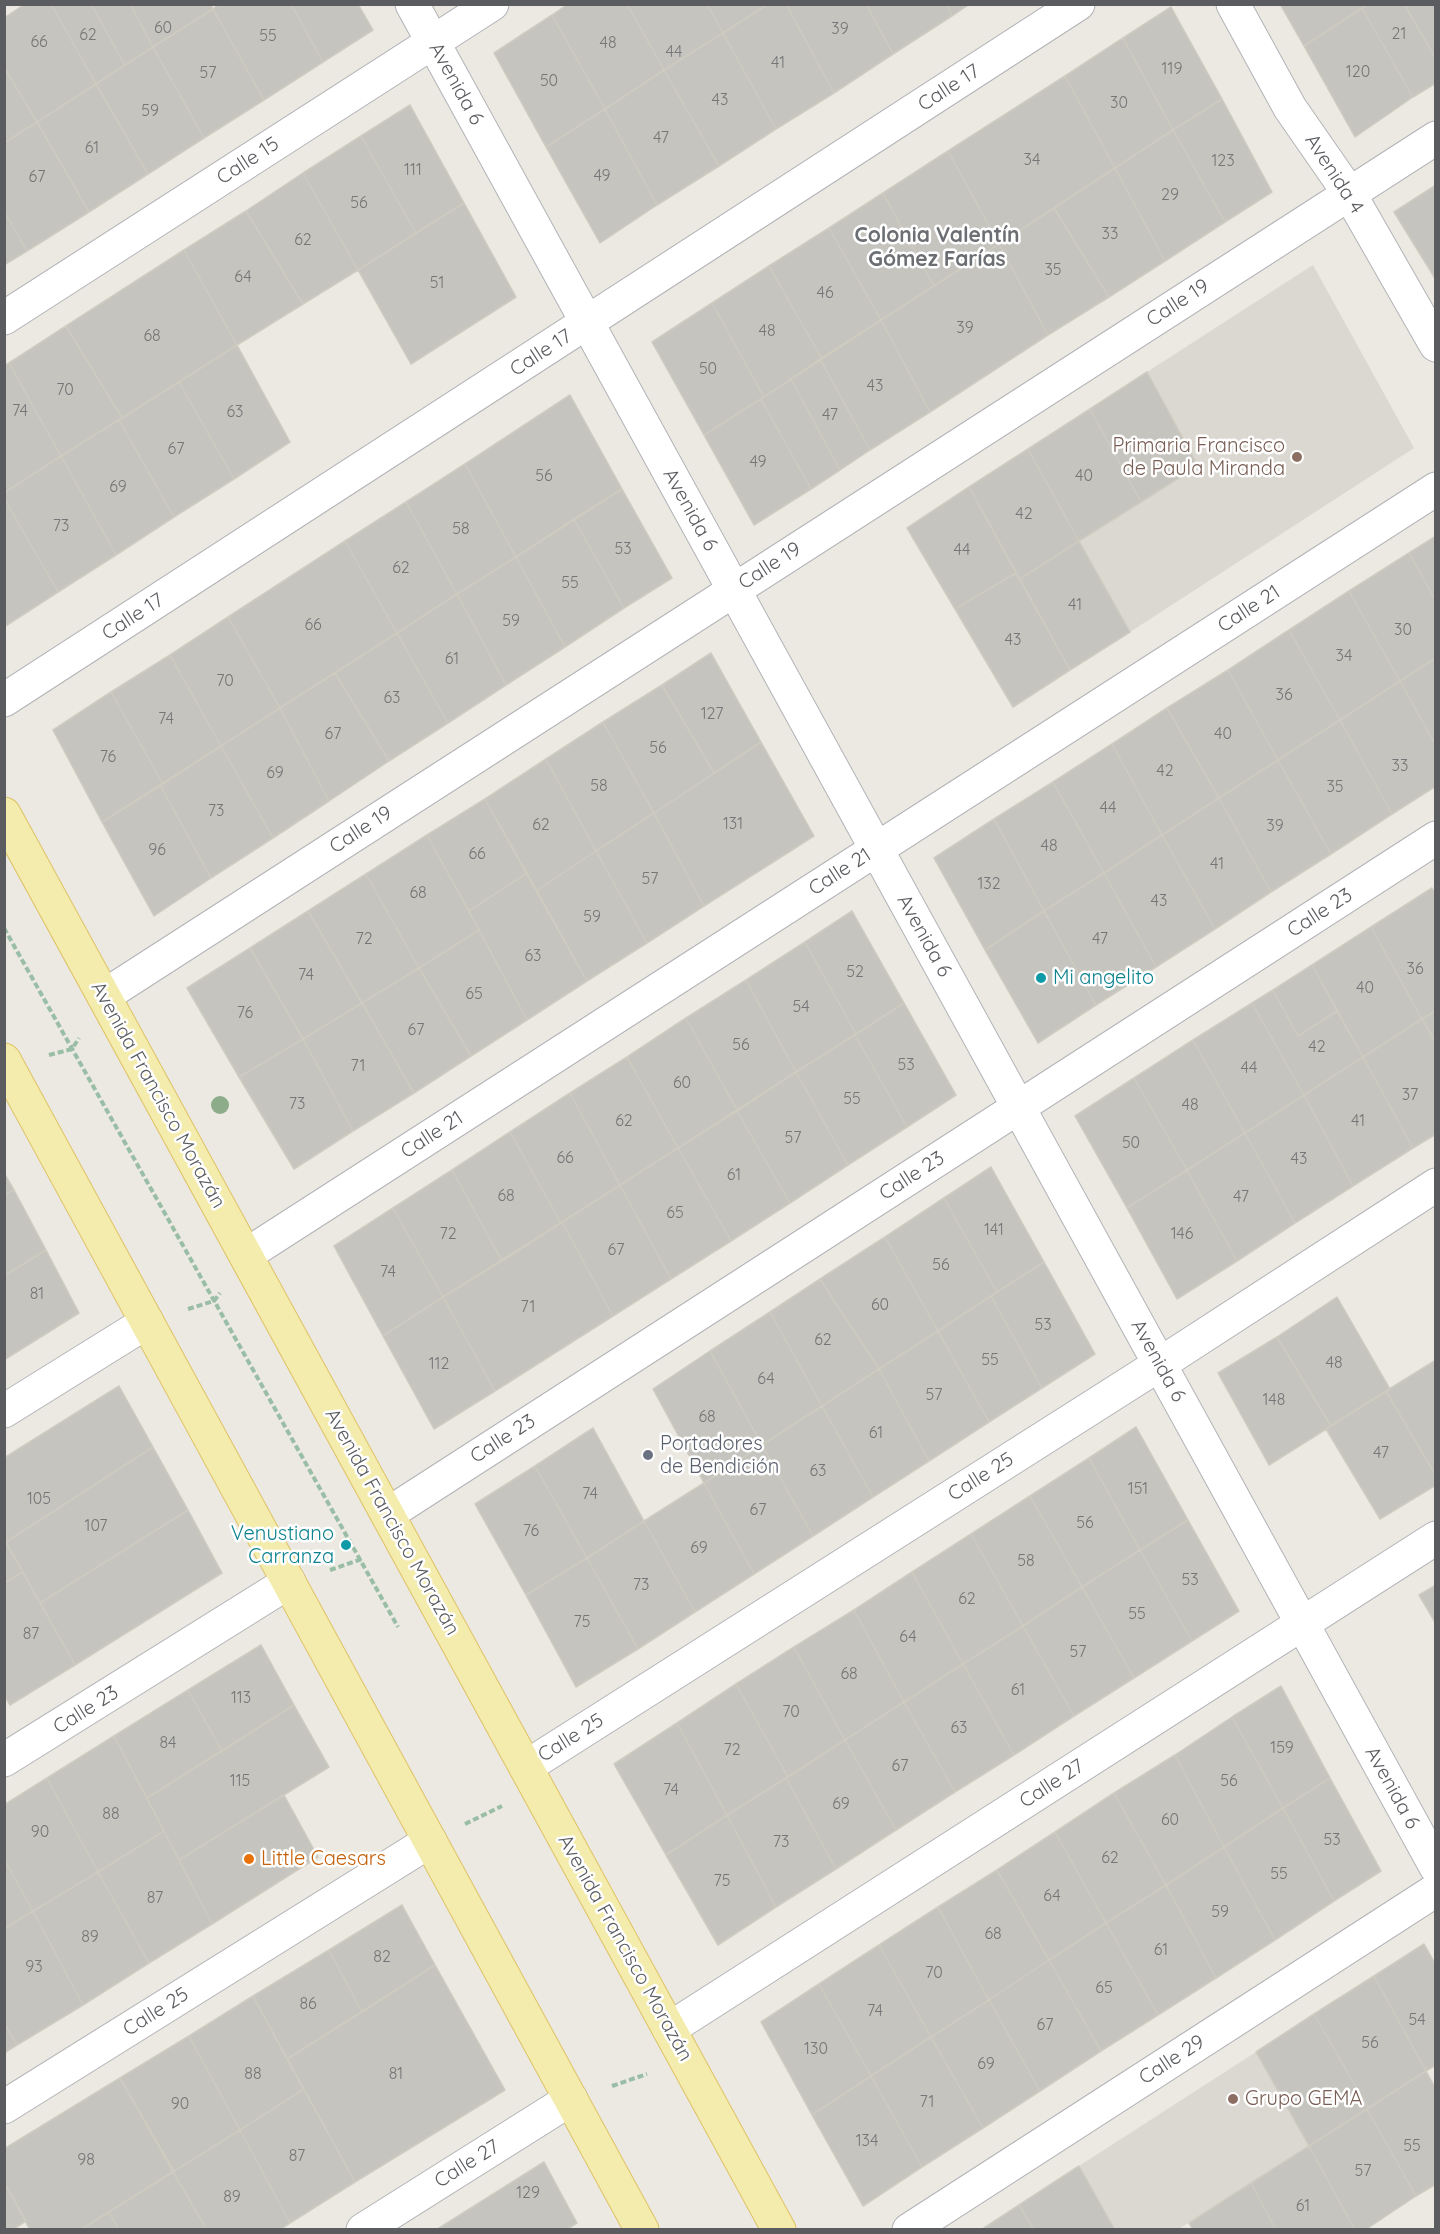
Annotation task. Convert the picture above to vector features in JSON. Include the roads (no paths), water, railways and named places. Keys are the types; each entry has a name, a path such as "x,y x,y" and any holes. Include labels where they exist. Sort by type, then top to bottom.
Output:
{"main road":[{"name":"Avenida Francisco Morazán","path":"4,814 779,2229"},
{"path":"5,1064 642,2229"}],"street":[{"name":"Avenida 6","path":"412,4 1436,1867"},
{"name":"Calle 15","path":"4,318 492,4"},
{"name":"Calle 17","path":"4,700 1078,4"},
{"name":"Avenida 4","path":"1233,4 1290,108 1349,193 1436,345"},
{"name":"Calle 19","path":"104,996 1436,138"},
{"name":"Calle 21","path":"246,1255 1436,489"},
{"name":"Calle 23","path":"388,1514 1436,838"},
{"name":"Calle 25","path":"531,1777 1436,1185"},
{"path":"4,1411 147,1322"},
{"name":"Calle 27","path":"669,2029 1436,1538"},
{"name":"Calle 23","path":"4,1761 289,1582"},
{"name":"Calle 25","path":"4,2107 430,1841"},
{"name":"Calle 29","path":"909,2229 1436,1890"},
{"name":"Calle 27","path":"363,2229 571,2099"}],"place":[{"name":"Primaria Francisco de Paula Miranda","path":"1297,457"},
{"name":"Mi angelito","path":"1041,978"},
{"name":"Portadores de Bendición","path":"648,1455"},
{"name":"Venustiano Carranza","path":"346,1545"},
{"name":"Little Caesars","path":"249,1859"},
{"name":"Grupo GEMA","path":"1233,2099"}],"district":[{"name":"Colonia Valentín Gómez Farías","path":"937,248"}]}
